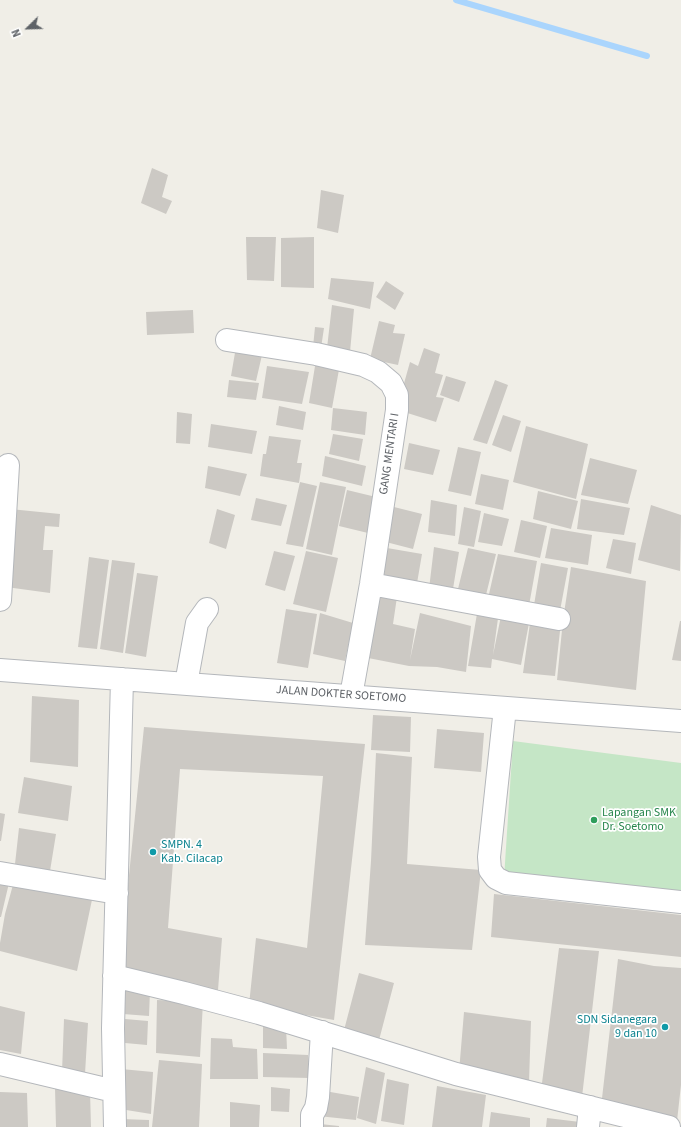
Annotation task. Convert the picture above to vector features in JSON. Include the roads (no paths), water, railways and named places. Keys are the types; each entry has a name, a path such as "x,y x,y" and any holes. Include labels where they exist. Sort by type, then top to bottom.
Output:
{"street":[{"name":"GANG MENTARI I","path":"227,340 316,354 363,365 378,372 391,383 397,395 397,410 371,584 351,696"},
{"path":"0,600 8,465"},
{"path":"371,584 559,619"},
{"path":"186,684 197,623 207,609"},
{"name":"JALAN DOKTER SOETOMO","path":"0,670 681,721"},
{"path":"115,1127 113,1028 122,679"},
{"path":"505,708 490,857 490,870 496,878 506,883 681,902"},
{"path":"0,873 117,892"},
{"path":"114,976 184,992 259,1013 589,1117 669,1127"},
{"path":"312,1127 312,1115 316,1108 318,1097 322,1032"},
{"path":"0,1064 114,1091"}],"waterway":[{"path":"456,0 647,56"}],"place":[{"name":"Lapangan SMK Dr. Soetomo","path":"594,820"},
{"name":"SMPN. 4 Kab. Cilacap","path":"153,852"},
{"name":"SDN Sidanegara 9 dan 10","path":"665,1027"}]}
